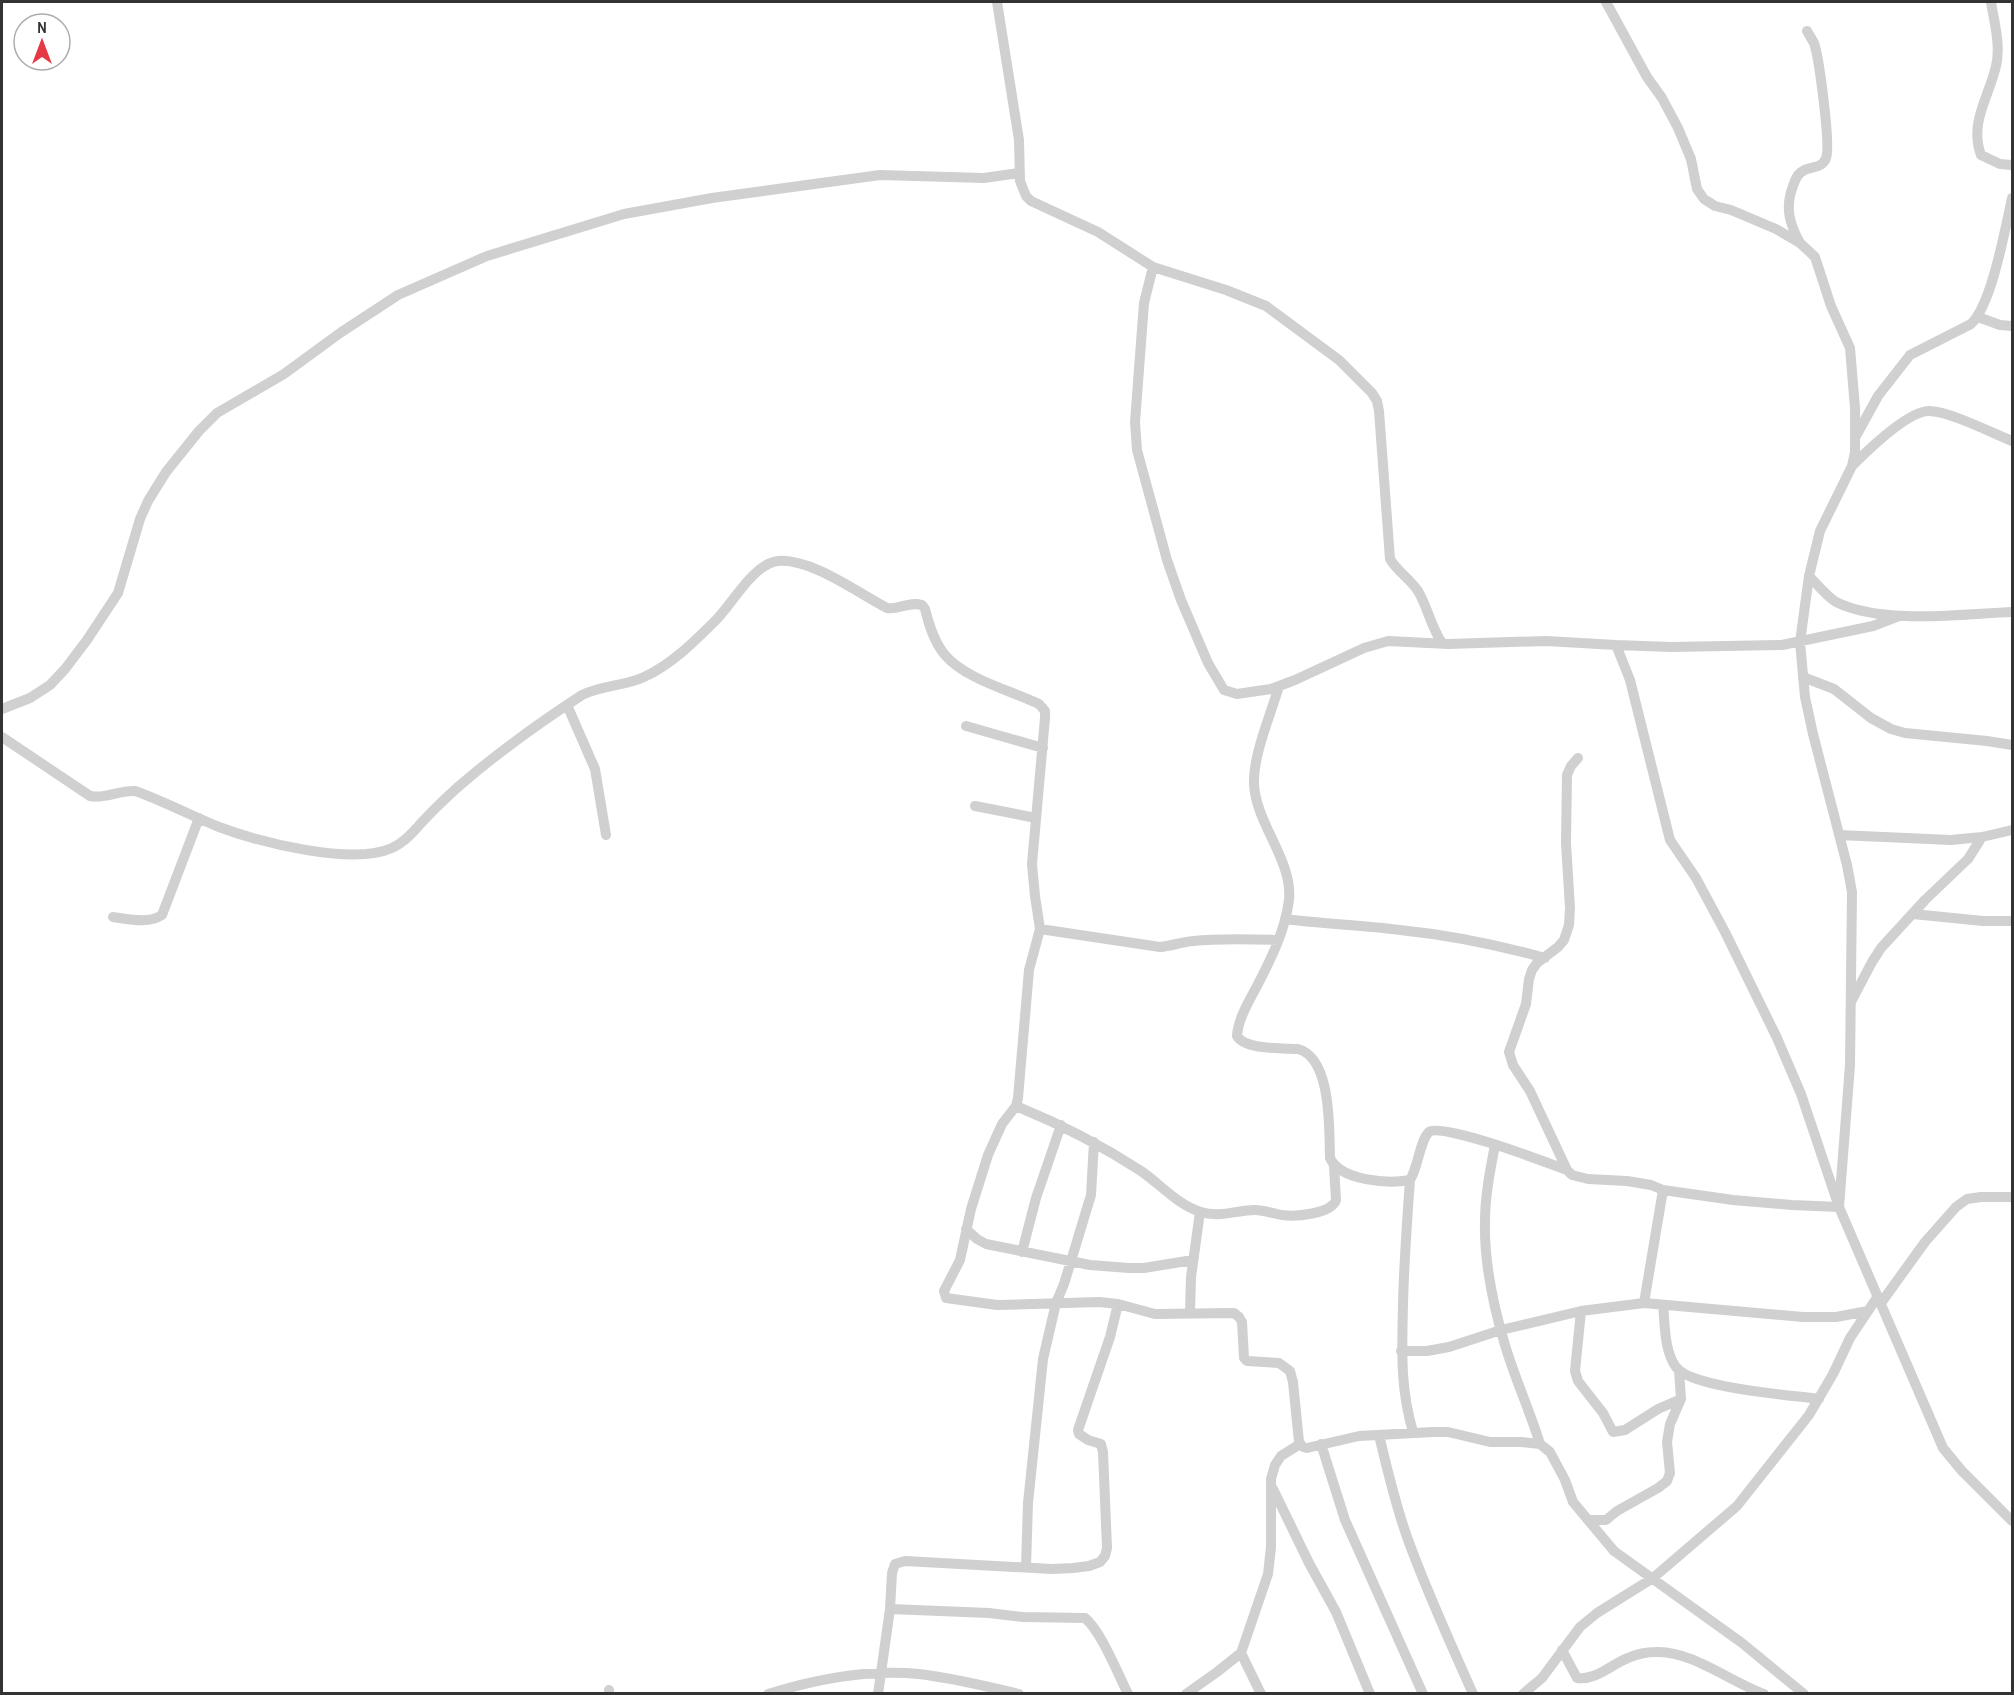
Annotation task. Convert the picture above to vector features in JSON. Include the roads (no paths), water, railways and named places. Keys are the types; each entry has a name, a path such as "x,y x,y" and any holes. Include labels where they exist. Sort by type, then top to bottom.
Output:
{"street":[{"path":"997,2 1019,140 1019,173 1022,189 1031,201 1098,232 1153,267 1266,306 1339,360 1372,393 1377,401 1390,559 1418,590 1442,643"},
{"path":"1606,2 1678,128 1691,159 1697,189 1704,199 1715,206 1731,210 1776,229 1800,243 1815,257 1831,306 1850,348 1856,452 1852,466 1820,531 1809,576 1800,642 1803,677 1813,735 1852,892 1850,1065 1839,1207"},
{"path":"1991,2 1997,65 1979,118 1977,143 1981,155 2000,164 2013,165"},
{"path":"1800,243 1791,227 1788,198 1796,177 1802,171 1818,167 1826,158 1827,145 1824,104 1816,52 1808,31"},
{"path":"2,709 30,698 50,685 87,640 118,592 140,519 148,501 166,472 199,431 217,413 284,374 340,333 398,295 487,256 583,225 634,212 712,198 870,176 921,175 984,178 1019,173"},
{"path":"1856,437 1878,396 1910,355 1971,324 1978,317 1990,289 2013,198"},
{"path":"1153,267 1144,303 1135,422 1137,450 1167,560 1181,600 1208,663 1224,690 1237,694 1279,686 1364,648 1388,641 1448,644 1546,641 1671,647 1782,645 1874,626 1899,616"},
{"path":"1978,317 2000,325 2013,326"},
{"path":"1852,466 1879,440 1908,418 1921,412 1929,411 1958,418 2013,441"},
{"path":"2,737 90,796 99,798 121,791 135,791 245,835 337,855 377,853 405,840 450,794 486,764 567,705 595,688 643,678 657,670 719,618 756,572 766,565 778,561 802,565 831,576 887,608 893,609 907,604 922,605 937,644 952,662 985,681 1039,704 1045,711 1033,878 1040,929 1029,970 1016,1106 994,1138 976,1191 960,1260 944,1291 946,1298 997,1305 1099,1302 1118,1304 1155,1314 1234,1313 1242,1322 1244,1358 1247,1361 1279,1364 1290,1371 1298,1437 1300,1444 1307,1448 1359,1436 1413,1432 1448,1432 1490,1442 1540,1444"},
{"path":"1809,576 1834,601 1858,610 1899,616 2013,612"},
{"path":"1616,645 1630,680 1670,840 1696,878 1777,1038 1801,1094 1839,1207 1943,1448 1962,1471 2013,1521"},
{"path":"1803,677 1834,689 1871,718 1898,731 2013,746"},
{"path":"1016,1106 1094,1142 1142,1172 1186,1205 1200,1212 1217,1215 1256,1210 1296,1216 1331,1207 1336,1200 1334,1166 1330,1158 1327,1101 1320,1073 1312,1056 1298,1049 1249,1045 1240,1042 1237,1036 1241,1019 1278,940 1289,898 1287,878 1261,815 1254,785 1255,766 1279,686"},
{"path":"567,705 595,768 606,835"},
{"path":"966,726 1043,748"},
{"path":"1567,1170 1530,1090 1513,1065 1509,1052 1526,1004 1529,979 1533,970 1564,940 1569,925 1566,843 1567,775 1578,758"},
{"path":"975,806 1036,818"},
{"path":"113,918 144,920 157,919 162,915 199,818"},
{"path":"1839,835 1952,840 1982,837 2013,830"},
{"path":"1850,1005 1881,948 1936,889 1968,859 1982,837"},
{"path":"1913,914 1983,921 2013,921"},
{"path":"1285,919 1400,930 1504,948 1545,958"},
{"path":"1040,929 1160,947 1191,941 1278,940"},
{"path":"1022,1252 1036,1198 1061,1125"},
{"path":"1413,1432 1405,1406 1401,1351 1405,1246 1410,1180 1427,1134 1431,1130 1458,1133 1588,1179 1627,1181 1664,1190 1780,1204 1839,1207"},
{"path":"1026,1567 1028,1503 1043,1359 1056,1303 1091,1195 1094,1142"},
{"path":"1495,1145 1487,1185 1485,1224 1491,1278 1501,1330 1540,1444 1550,1452 1574,1502 1614,1551 1742,1643 1804,1694"},
{"path":"1334,1166 1348,1173 1374,1180 1388,1182 1410,1180"},
{"path":"1644,1303 1664,1190"},
{"path":"1523,1694 1542,1678 1580,1627 1653,1578 1737,1506 1784,1450 1809,1415 1850,1338 1868,1311 1880,1300 1925,1242 1956,1207 1967,1199 2013,1197"},
{"path":"1190,1313 1193,1260 1200,1212"},
{"path":"966,1229 986,1244 1090,1265 1144,1268 1193,1260"},
{"path":"1401,1351 1427,1351 1449,1347 1501,1330 1581,1311 1644,1303 1803,1317 1836,1317 1868,1311"},
{"path":"878,1694 890,1609 892,1573 895,1564 899,1562 942,1562 1052,1569 1089,1566 1100,1562 1105,1556 1107,1548 1103,1452 1101,1444 1078,1434 1078,1430 1110,1337 1118,1304"},
{"path":"1663,1305 1670,1356 1679,1370 1688,1377 1819,1399"},
{"path":"1581,1311 1575,1371 1578,1380 1603,1413 1613,1432 1625,1430 1658,1409 1681,1399"},
{"path":"1588,1520 1606,1520 1617,1511 1658,1488 1666,1480 1670,1473 1666,1442 1670,1424 1681,1399 1679,1370"},
{"path":"1378,1435 1408,1540 1473,1694"},
{"path":"1186,1694 1241,1653 1268,1574 1275,1465 1281,1456 1300,1444"},
{"path":"1321,1444 1345,1520 1423,1694"},
{"path":"1272,1486 1336,1612 1370,1694"},
{"path":"890,1609 989,1613 1023,1617 1085,1618 1103,1644 1128,1694"},
{"path":"1562,1650 1577,1678 1584,1679 1593,1676 1637,1655 1658,1652 1690,1658 1747,1688 1764,1694"},
{"path":"1241,1653 1261,1694"},
{"path":"768,1694 804,1683 882,1673 935,1676 1019,1694"},
{"path":"1787,1681 1796,1694"}]}
